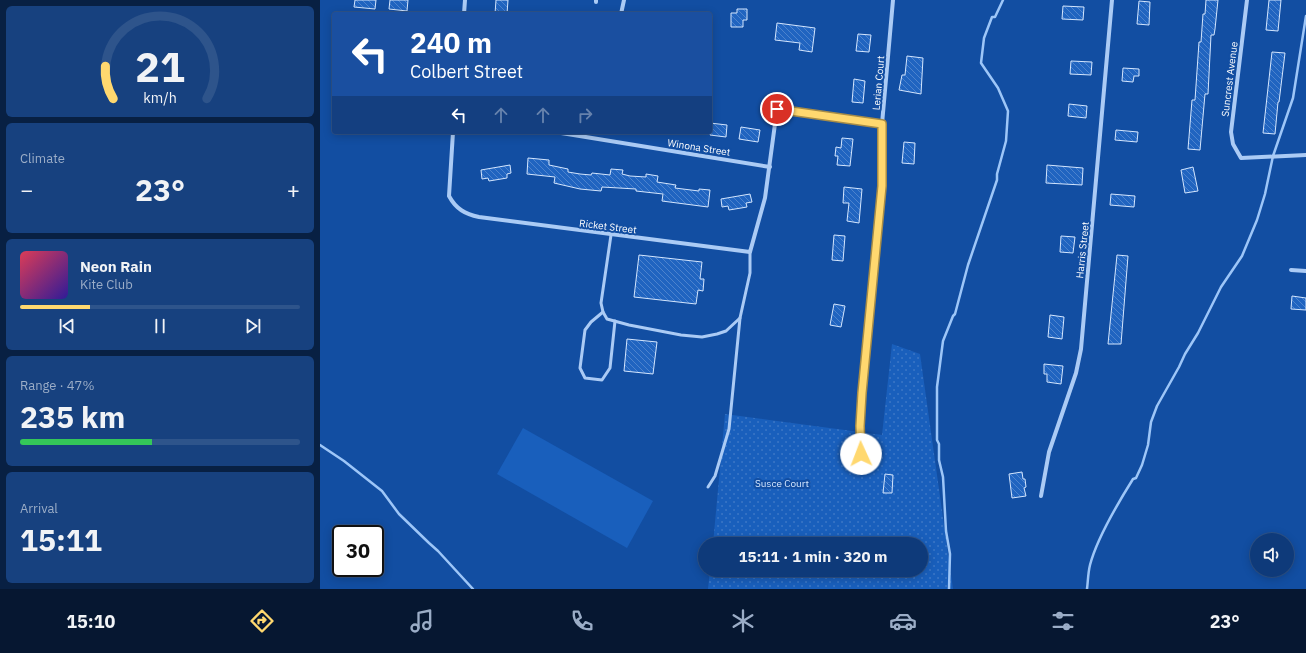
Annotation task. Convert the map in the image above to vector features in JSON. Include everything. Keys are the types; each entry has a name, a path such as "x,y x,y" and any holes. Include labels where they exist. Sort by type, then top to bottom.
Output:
{"street":[{"path":"464,12 465,0"},
{"path":"621,12 624,0"},
{"name":"Lerian Court","path":"861,454 860,426 862,393 882,186 882,124 893,0"},
{"name":"Harris Street","path":"1041,496 1049,452 1076,373 1081,349 1112,0"},
{"name":"Suncrest Avenue","path":"1247,0 1231,132 1233,144 1241,158 1306,155"},
{"path":"750,252 761,216 770,167 777,109 882,124"},
{"name":"Ricket Street","path":"453,134 448,196 460,210 467,214 479,218 750,252"},
{"name":"Winona Street","path":"567,134 770,167"},
{"path":"1291,270 1306,271"}],"lane":[{"path":"611,234 601,303 603,312 607,319 615,322 681,335 702,337 726,331 740,318"},
{"path":"708,487 715,476 729,429 740,318 750,273 750,252"},
{"path":"603,312 591,322 585,330 580,368 585,378 602,380 610,368 615,322"}],"green space":[{"name":"Susce Court","path":"892,344 920,354 953,589 708,589 709,577 928,577 928,537 714,537 725,414 882,435"},
{"path":"523,428 653,501 627,548 497,474"}],"building":[{"path":"355,0 376,0 375,9 354,7"},
{"path":"390,0 408,0 407,11 389,9"},
{"path":"496,0 508,0 507,12 495,12"},
{"path":"1206,0 1218,0 1214,35 1211,35 1208,94 1205,94 1200,150 1188,149 1192,100 1195,100 1199,42 1201,42 1203,14 1205,14"},
{"path":"1269,0 1281,0 1278,31 1266,30"},
{"path":"1139,1 1150,2 1149,25 1137,24"},
{"path":"1063,6 1084,7 1083,20 1062,19"},
{"path":"737,9 747,9 747,20 743,20 743,27 731,27 731,13 737,13"},
{"path":"777,23 815,28 812,52 799,50 800,43 775,40"},
{"path":"858,34 871,35 869,52 856,51"},
{"path":"1272,52 1285,53 1275,134 1263,133"},
{"path":"907,56 923,58 921,94 899,90 902,75 905,75"},
{"path":"1071,61 1092,62 1091,75 1070,74"},
{"path":"1123,68 1139,69 1139,76 1134,76 1133,82 1122,81"},
{"path":"854,79 865,81 863,103 852,102"},
{"path":"1069,104 1087,106 1086,118 1068,116"},
{"path":"712,123 727,125 726,137 710,135 712,134"},
{"path":"741,127 760,130 758,142 739,139"},
{"path":"1116,130 1138,132 1137,142 1115,140"},
{"path":"842,138 853,139 850,166 837,165 838,156 835,156 836,147 841,148"},
{"path":"904,142 915,143 914,164 902,163"},
{"path":"528,158 549,160 549,165 568,169 568,172 591,175 592,173 610,175 611,169 623,170 622,174 630,176 646,177 646,174 658,176 657,182 676,185 675,188 699,191 699,189 710,190 708,207 662,201 663,194 636,191 636,189 602,187 601,191 580,189 554,183 555,177 527,174"},
{"path":"510,165 511,173 507,174 507,178 489,181 488,178 482,179 481,170"},
{"path":"1047,165 1083,168 1082,185 1046,183"},
{"path":"1193,167 1198,191 1185,193 1181,170"},
{"path":"844,187 862,189 859,223 847,221 849,203 843,203"},
{"path":"750,194 752,202 746,203 747,207 729,210 728,206 722,207 721,199"},
{"path":"1111,194 1135,196 1134,207 1110,205"},
{"path":"834,235 845,236 843,261 832,260"},
{"path":"1061,236 1075,237 1073,253 1060,252"},
{"path":"639,255 702,262 700,279 704,279 703,291 698,290 696,304 634,297"},
{"path":"1117,255 1128,256 1121,344 1108,344"},
{"path":"1292,296 1306,298 1306,310 1291,309"},
{"path":"834,304 845,306 841,327 830,325"},
{"path":"1050,315 1064,317 1062,339 1048,337"},
{"path":"627,339 657,342 653,374 624,371"},
{"path":"1044,364 1063,366 1061,384 1047,382 1047,374 1044,374"},
{"path":"1022,472 1023,479 1025,479 1026,487 1024,488 1026,496 1012,498 1009,474"},
{"path":"885,474 893,475 892,493 883,493"}],"waterway":[{"path":"949,589 950,554 946,531 943,477 939,460 939,444 937,440 937,387 943,341 955,314 968,265 997,180 997,174 1006,141 1008,111 998,88 981,63 984,38 992,17 995,17 1003,0"},
{"path":"1087,589 1090,565 1103,532 1133,479 1136,478 1142,465 1148,445 1151,422 1157,406 1198,333 1221,287 1242,256 1257,220 1265,194 1273,156 1293,98 1306,16"},
{"path":"320,445 344,461 382,491 399,514 438,551 473,589"}],"route":[{"path":"777,109 882,124 882,186 862,393 860,426 861,454"}]}
